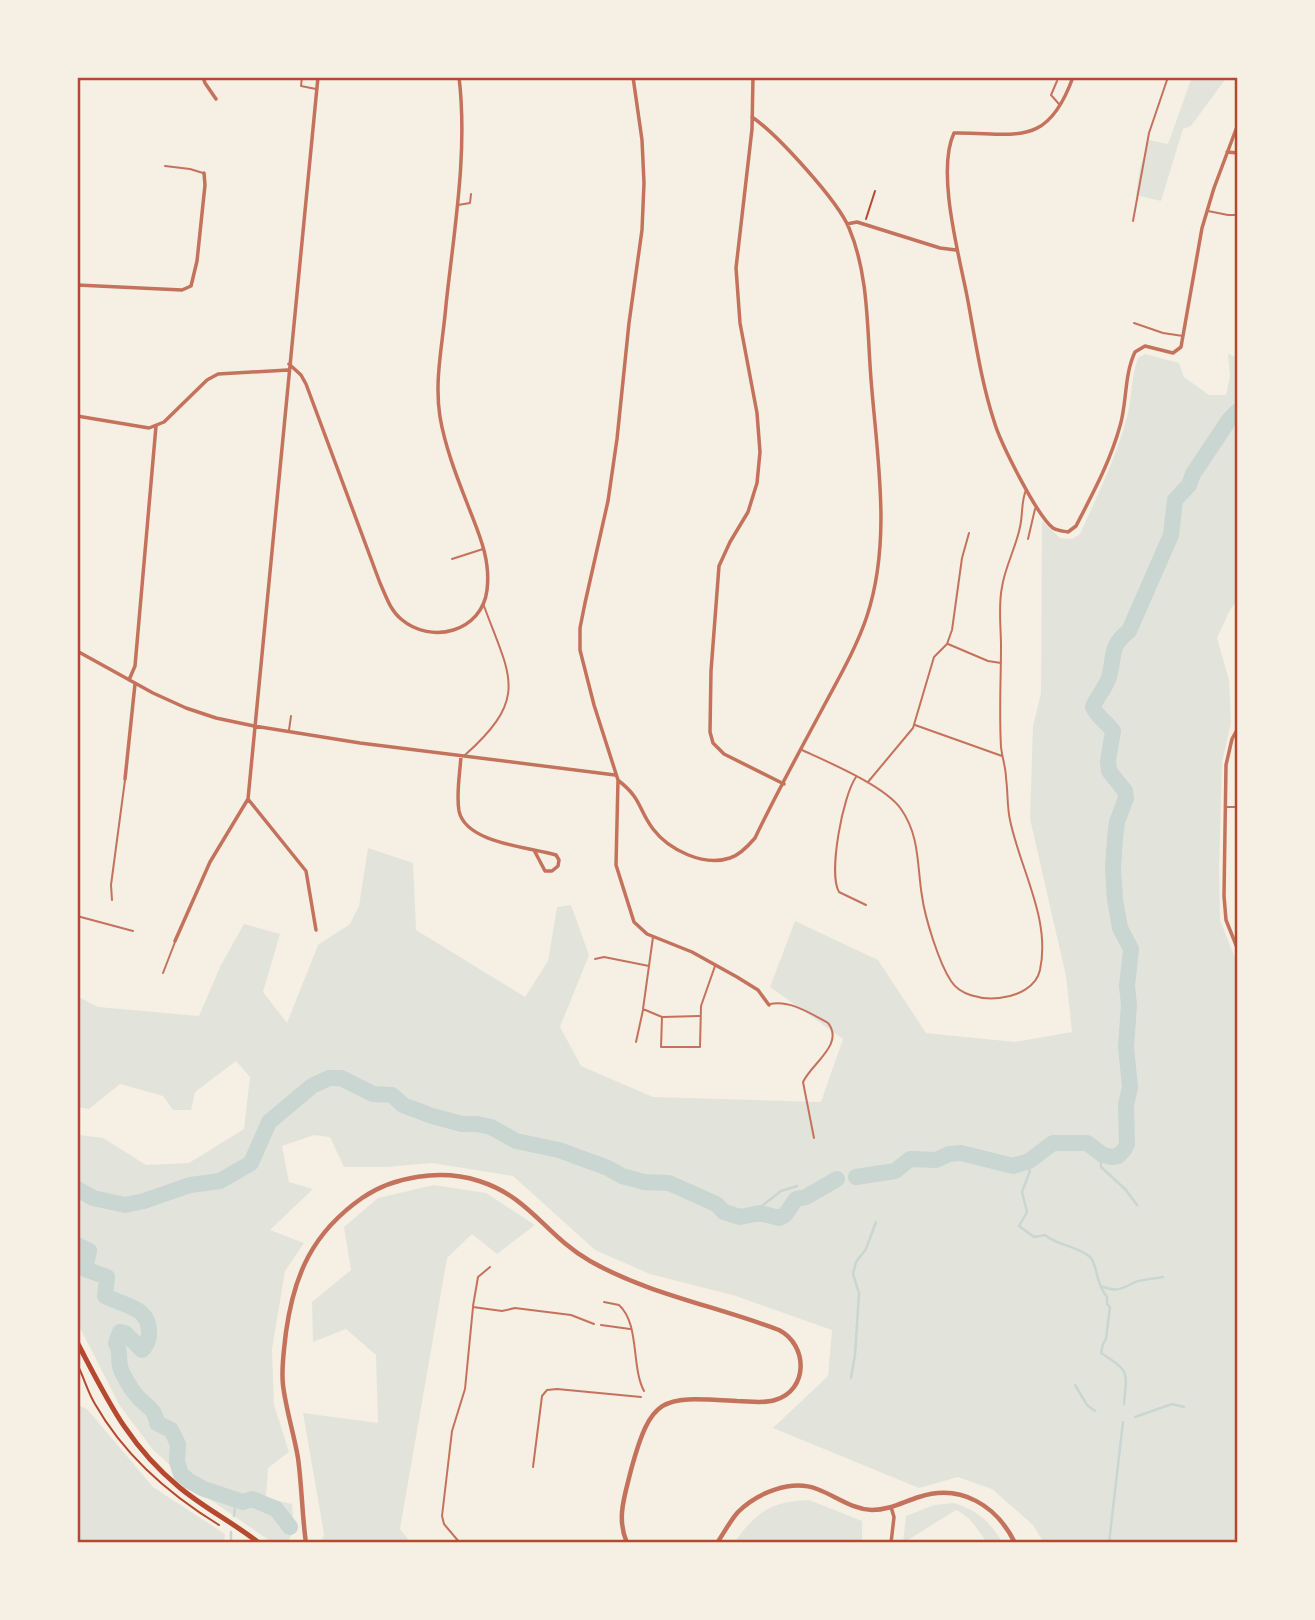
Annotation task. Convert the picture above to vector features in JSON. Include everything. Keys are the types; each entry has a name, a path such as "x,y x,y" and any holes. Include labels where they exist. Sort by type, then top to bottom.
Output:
{"main road":[{"path":"77,1342 114,1413 144,1454 189,1495 259,1543"}],"street":[{"path":"203,77 216,99"},
{"path":"175,941 210,862 248,799 318,77"},
{"path":"289,364 306,384 380,583 395,612 416,629 449,633 470,621 483,603 487,589 484,548 452,464 439,415 438,390 462,144 459,77"},
{"path":"633,77 642,140 642,230 608,501 584,603 580,639 582,658 618,780 640,803 656,832 686,853 716,861 732,858 750,844 802,750 866,618 873,593 880,545 880,496 868,321 853,239 847,224 818,185 771,132 752,117"},
{"path":"753,77 752,117 736,288 757,413 760,452 757,482 748,512 719,566 711,671 710,732 713,743 724,754 784,784"},
{"path":"1073,77 1052,117 1031,132 1012,135 954,133 950,142 948,191 957,250 994,423 1006,453 1026,489 1055,529 1068,532 1073,530 1099,481 1123,416 1130,366 1135,352 1145,346 1173,353 1181,347 1207,210 1238,124"},
{"path":"1227,152 1238,153"},
{"path":"77,285 182,290 191,286 197,261 204,173"},
{"path":"847,224 854,221 940,248 957,250"},
{"path":"77,416 139,426 156,426 164,422 207,380 218,374 289,370"},
{"path":"129,680 135,666 156,426"},
{"path":"77,650 135,684 204,715 289,732 615,775"},
{"path":"125,779 135,684"},
{"path":"1238,727 1227,759 1224,909 1238,950"},
{"path":"463,756 459,802 464,824 491,839 556,855 558,866 552,871 545,871 534,850"},
{"path":"618,780 616,865 634,922 642,931 692,952 758,990 769,1005"},
{"path":"248,799 306,872 316,930"},
{"path":"306,1543 301,1483 282,1370 286,1328 297,1278 327,1230 356,1202 377,1189 401,1180 438,1175 476,1180 510,1195 529,1208 576,1252 611,1272 651,1288 779,1329 795,1342 801,1360 800,1373 795,1385 783,1396 765,1402 674,1400 659,1407 652,1415 642,1435 622,1506 621,1524 627,1543"},
{"path":"717,1543 743,1508 765,1494 786,1486 803,1485 860,1508 876,1510 933,1493 964,1496 980,1502 998,1516 1016,1543"},
{"path":"891,1507 894,1517 891,1543"},
{"path":"300,1543 304,1534"}],"lane":[{"path":"302,77 301,86 317,90"},
{"path":"1133,221 1149,133 1168,77"},
{"path":"1057,81 1051,95 1060,105"},
{"path":"165,166 204,173"},
{"path":"457,205 470,204 471,194"},
{"path":"1207,210 1238,215"},
{"path":"1134,323 1184,337"},
{"path":"802,750 856,776 893,801 910,825 916,843 928,925 952,984 972,995 994,998 1025,990 1036,981 1041,967 1042,942 1037,913 1010,821 1002,756 1002,588 1020,527 1026,489"},
{"path":"1028,539 1036,505"},
{"path":"867,783 914,725 934,657 947,644 955,619 960,570 969,533"},
{"path":"452,559 484,548"},
{"path":"463,756 495,726 510,685 506,661 483,603"},
{"path":"947,644 988,661 1001,663"},
{"path":"289,732 291,716"},
{"path":"914,725 1002,756"},
{"path":"856,776 844,807 836,883 839,892 866,905"},
{"path":"112,900 111,885 125,779"},
{"path":"1225,807 1238,807"},
{"path":"77,916 133,930"},
{"path":"636,1042 653,936"},
{"path":"163,973 175,941"},
{"path":"595,959 604,957 650,966"},
{"path":"662,1017 661,1047 701,1047 700,1016 705,991 716,965"},
{"path":"769,1005 782,1002 790,1004 828,1023 832,1028 833,1037 829,1048 803,1082 814,1138"},
{"path":"643,1009 662,1017 700,1016"},
{"path":"460,1543 442,1521 452,1431 465,1389 478,1278 490,1267"},
{"path":"604,1302 619,1305 624,1309 644,1391"},
{"path":"473,1307 502,1311 514,1308 571,1315 594,1324"},
{"path":"601,1325 631,1329"},
{"path":"533,1468 542,1396 547,1390 556,1388 640,1397"}],"path":[{"path":"864,224 875,191"}],"shaded area":[{"path":"1192,77 1227,77 1191,126 1183,129 1161,201 1136,195 1140,168 1149,140 1168,144"},
{"path":"1145,354 1179,363 1184,377 1209,395 1226,395 1230,376 1228,354 1238,358 1238,599 1217,638 1229,680 1231,723 1222,762 1220,920 1238,966 1238,1543 1044,1543 1033,1525 992,1489 958,1477 919,1488 773,1428 828,1376 832,1330 736,1296 650,1274 595,1250 513,1176 432,1163 344,1167 330,1137 314,1135 282,1146 289,1182 313,1189 270,1230 304,1243 285,1271 272,1349 274,1405 289,1452 268,1468 266,1498 292,1504 294,1528 288,1543 273,1543 208,1498 154,1451 120,1406 77,1322 77,1158 80,1156 80,1135 103,1138 146,1165 189,1163 244,1129 250,1077 236,1061 195,1092 191,1110 173,1110 163,1096 120,1084 89,1109 77,1107 77,996 98,1007 199,1016 220,967 244,924 280,934 263,992 287,1023 318,945 350,924 359,906 368,848 413,863 416,930 525,997 548,961 557,907 571,905 589,955 560,1027 581,1066 653,1097 821,1102 843,1039 770,987 795,921 878,960 926,1033 1015,1042 1072,1032 1066,976 1030,819 1033,726 1041,693 1042,521 1060,538 1072,539 1080,534 1123,432 1136,365 1138,358"},
{"path":"434,1185 486,1193 535,1225 497,1254 472,1234 447,1258 400,1529 411,1543 321,1543 324,1534 303,1413 378,1423 376,1355 346,1329 313,1342 312,1302 351,1270 344,1227 378,1198"},
{"path":"77,1405 87,1409 153,1487 225,1534 224,1543 77,1543"},
{"path":"809,1500 862,1521 862,1543 734,1543 750,1523 766,1510 784,1503"},
{"path":"954,1503 983,1518 1003,1543 987,1543 970,1520 956,1510 903,1543 906,1516 934,1505"}],"waterway":[{"path":"856,1177 895,1171 910,1159 936,1160 949,1154 961,1153 1013,1166 1029,1161 1053,1143 1087,1143 1103,1155 1112,1157 1118,1156 1127,1144 1126,1105 1130,1087 1126,1047 1129,1005 1127,986 1131,949 1120,928 1113,868 1117,822 1126,798 1125,791 1109,771 1113,731 1093,707 1108,681 1115,647 1129,631 1171,535 1175,500 1189,485 1193,474 1238,411"},
{"path":"77,1189 93,1198 125,1205 190,1185 220,1181 251,1163 269,1122 312,1086 329,1078 341,1078 373,1094 392,1095 403,1105 432,1116 462,1124 491,1127 516,1141 559,1150 622,1176 644,1182 669,1183 716,1204 724,1212 740,1217 760,1213 779,1218 785,1215 796,1199 806,1197 837,1179"},
{"path":"1101,1153 1101,1167 1126,1190 1137,1205"},
{"path":"1023,1163 1030,1171 1022,1192 1027,1212 1019,1226 1034,1237 1045,1235 1056,1242 1080,1250 1093,1260 1100,1286 1110,1307 1106,1339 1101,1353 1117,1364 1124,1373 1124,1404"},
{"path":"753,1213 781,1191 797,1186"},
{"path":"851,1378 859,1293 853,1274 856,1262 866,1249 876,1222"},
{"path":"77,1245 89,1251 85,1269 107,1277 105,1296 135,1309 146,1319 149,1335 142,1350 125,1333 120,1332 116,1343 120,1366 134,1392 154,1413 157,1423 171,1430 178,1444 177,1462 181,1474 204,1489 243,1502 252,1499 276,1509 290,1527"},
{"path":"1101,1286 1118,1289 1163,1277"},
{"path":"1075,1385 1087,1405 1095,1411"},
{"path":"1135,1417 1172,1404 1184,1407"},
{"path":"1109,1543 1123,1422"},
{"path":"234,1516 236,1500"},
{"path":"231,1532 231,1543"}]}
